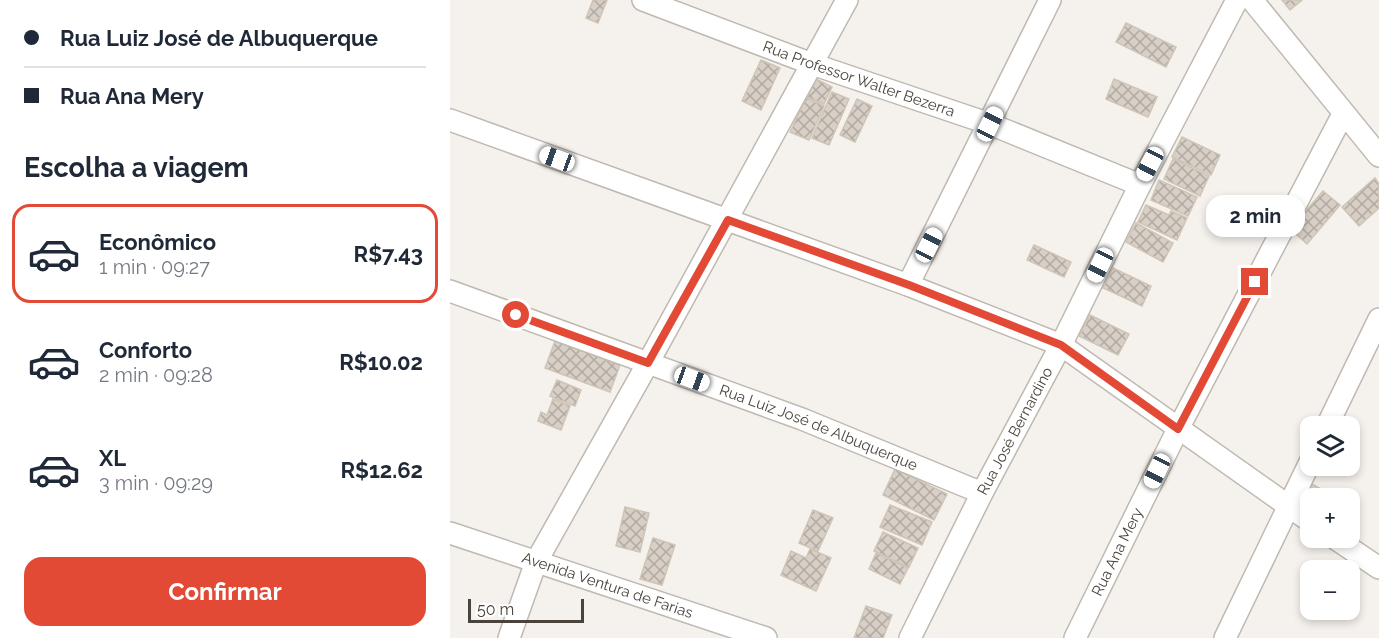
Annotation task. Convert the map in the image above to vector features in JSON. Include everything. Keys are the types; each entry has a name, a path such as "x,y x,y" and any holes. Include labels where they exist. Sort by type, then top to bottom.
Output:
{"street":[{"name":"Rua Professor Walter Bezerra","path":"643,0 812,64 990,124 1140,184"},
{"path":"909,285 1050,0"},
{"name":"Rua José Bernardino","path":"910,638 982,493 1061,345 1140,184 1237,0"},
{"path":"1252,0 1379,156"},
{"path":"509,638 536,562 728,220 812,64 841,2"},
{"name":"Rua Ana Mery","path":"1075,638 1178,429 1343,114"},
{"path":"450,120 909,285 1061,345 1300,515"},
{"name":"Rua Luiz José de Albuquerque","path":"450,291 802,419 982,493"},
{"path":"1333,416 1379,319"},
{"path":"1225,638 1303,476"},
{"name":"Avenida Ventura de Farias","path":"450,533 766,638"},
{"path":"1349,548 1379,568"}],"building":[{"path":"593,0 607,0 598,23 586,18"},
{"path":"1282,0 1302,0 1290,10"},
{"path":"1126,23 1176,47 1166,67 1116,42"},
{"path":"761,60 780,68 761,110 742,101"},
{"path":"816,79 832,87 824,104 807,97"},
{"path":"1114,79 1157,97 1148,117 1106,99"},
{"path":"832,92 849,99 829,145 812,138"},
{"path":"806,98 824,106 809,140 790,132"},
{"path":"857,99 872,106 855,142 840,135"},
{"path":"1182,137 1220,155 1211,175 1172,157"},
{"path":"1173,159 1209,176 1200,196 1164,179"},
{"path":"1375,178 1379,184 1379,208 1359,226 1342,207"},
{"path":"1159,180 1197,197 1188,216 1151,200"},
{"path":"1323,191 1340,205 1307,244 1290,229"},
{"path":"1146,205 1169,215 1171,211 1187,218 1177,240 1138,222"},
{"path":"1136,223 1173,243 1163,262 1126,242"},
{"path":"1034,245 1071,262 1064,277 1027,260"},
{"path":"1113,268 1151,286 1142,306 1103,288"},
{"path":"1090,315 1129,334 1118,355 1079,336"},
{"path":"555,341 620,365 610,392 545,368"},
{"path":"557,380 581,390 575,406 550,396"},
{"path":"553,399 570,406 561,430 538,421 541,412 547,415"},
{"path":"895,469 947,494 934,520 883,495"},
{"path":"1307,481 1319,488 1303,488"},
{"path":"890,505 932,522 922,545 880,527"},
{"path":"625,507 649,513 640,552 616,546"},
{"path":"813,510 833,518 818,551 799,543"},
{"path":"883,532 918,548 909,567 874,551"},
{"path":"653,538 675,545 662,585 640,579"},
{"path":"810,549 831,558 816,591 781,575 791,551 806,558"},
{"path":"876,553 908,568 900,584 869,569"},
{"path":"866,606 892,615 883,638 854,638"}],"route":[{"path":"516,315 648,363 728,220 909,285 1061,345 1178,429 1255,282"}]}
